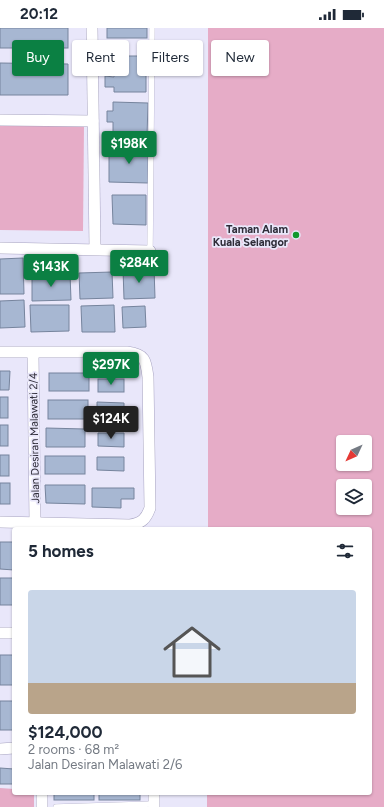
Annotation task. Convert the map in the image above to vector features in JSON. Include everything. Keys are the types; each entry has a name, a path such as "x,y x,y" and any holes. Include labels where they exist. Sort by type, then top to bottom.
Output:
{"street":[{"path":"92,28 94,249"},
{"path":"0,120 93,121"},
{"path":"0,248 150,251"},
{"path":"0,352 127,352 137,353 143,358 147,366 148,377 150,508 144,520 138,524 130,525 0,522"},
{"name":"Jalan Desiran Malawati 2/4","path":"33,353 35,522"},
{"path":"0,633 12,633"},
{"path":"0,748 12,748"},
{"path":"42,795 42,807"}],"lane":[{"path":"150,251 152,28"},
{"path":"56,807 154,801"}],"shaded area":[{"name":"Taman Alam Kuala Selangor","path":"208,28 384,28 384,807 207,807 207,795 372,795 372,527 208,527"},
{"path":"0,125 84,126 83,231 0,230"},
{"path":"0,788 12,789 12,795 34,795 34,807 0,807"}],"building":[{"path":"0,28 68,28 68,48 64,48 64,40 12,40 12,48 0,48"},
{"path":"107,28 147,28 147,38 107,38"},
{"path":"129,56 137,56 137,76 146,76 146,92 114,92 114,87 105,87 105,76 129,76"},
{"path":"0,63 12,63 12,76 64,76 64,64 68,64 68,95 0,95"},
{"path":"113,102 148,103 147,136 113,136 113,122 107,122 107,111 113,111"},
{"path":"109,147 148,147 148,183 109,182"},
{"path":"112,195 146,195 146,225 113,224"},
{"path":"23,258 24,294 0,294 0,259"},
{"path":"154,268 155,298 124,299 123,269"},
{"path":"112,272 113,298 80,299 79,273"},
{"path":"70,274 71,300 32,301 32,275"},
{"path":"24,300 25,327 0,328 0,301"},
{"path":"30,305 69,305 69,331 31,332"},
{"path":"114,305 115,332 82,332 81,306"},
{"path":"145,306 146,327 123,328 122,307"},
{"path":"0,371 10,371 9,390 0,390"},
{"path":"49,373 89,373 89,391 49,391"},
{"path":"98,379 124,379 124,392 98,392"},
{"path":"0,397 8,397 8,418 0,418"},
{"path":"48,400 88,400 88,419 48,419"},
{"path":"97,402 124,403 124,416 97,416"},
{"path":"0,425 8,425 8,446 0,446"},
{"path":"46,428 85,429 85,447 46,447"},
{"path":"98,433 124,433 124,447 98,446"},
{"path":"0,455 9,455 9,476 0,476"},
{"path":"45,456 85,456 85,474 45,474"},
{"path":"97,457 124,457 124,471 97,470"},
{"path":"0,483 10,483 10,504 0,504"},
{"path":"45,485 85,485 85,504 46,503"},
{"path":"92,488 134,488 134,499 121,499 121,508 92,507"},
{"path":"0,542 12,542 12,570 0,569"},
{"path":"0,578 12,578 12,605 0,605"},
{"path":"0,655 12,655 12,685 0,685"},
{"path":"0,701 12,701 12,730 0,730"},
{"path":"0,768 12,769 12,784 0,784"},
{"path":"54,795 94,795 94,800 54,800"},
{"path":"99,795 140,795 140,800 99,800"}],"place":[{"name":"Taman Alam Kuala Selangor","path":"296,235"}]}
